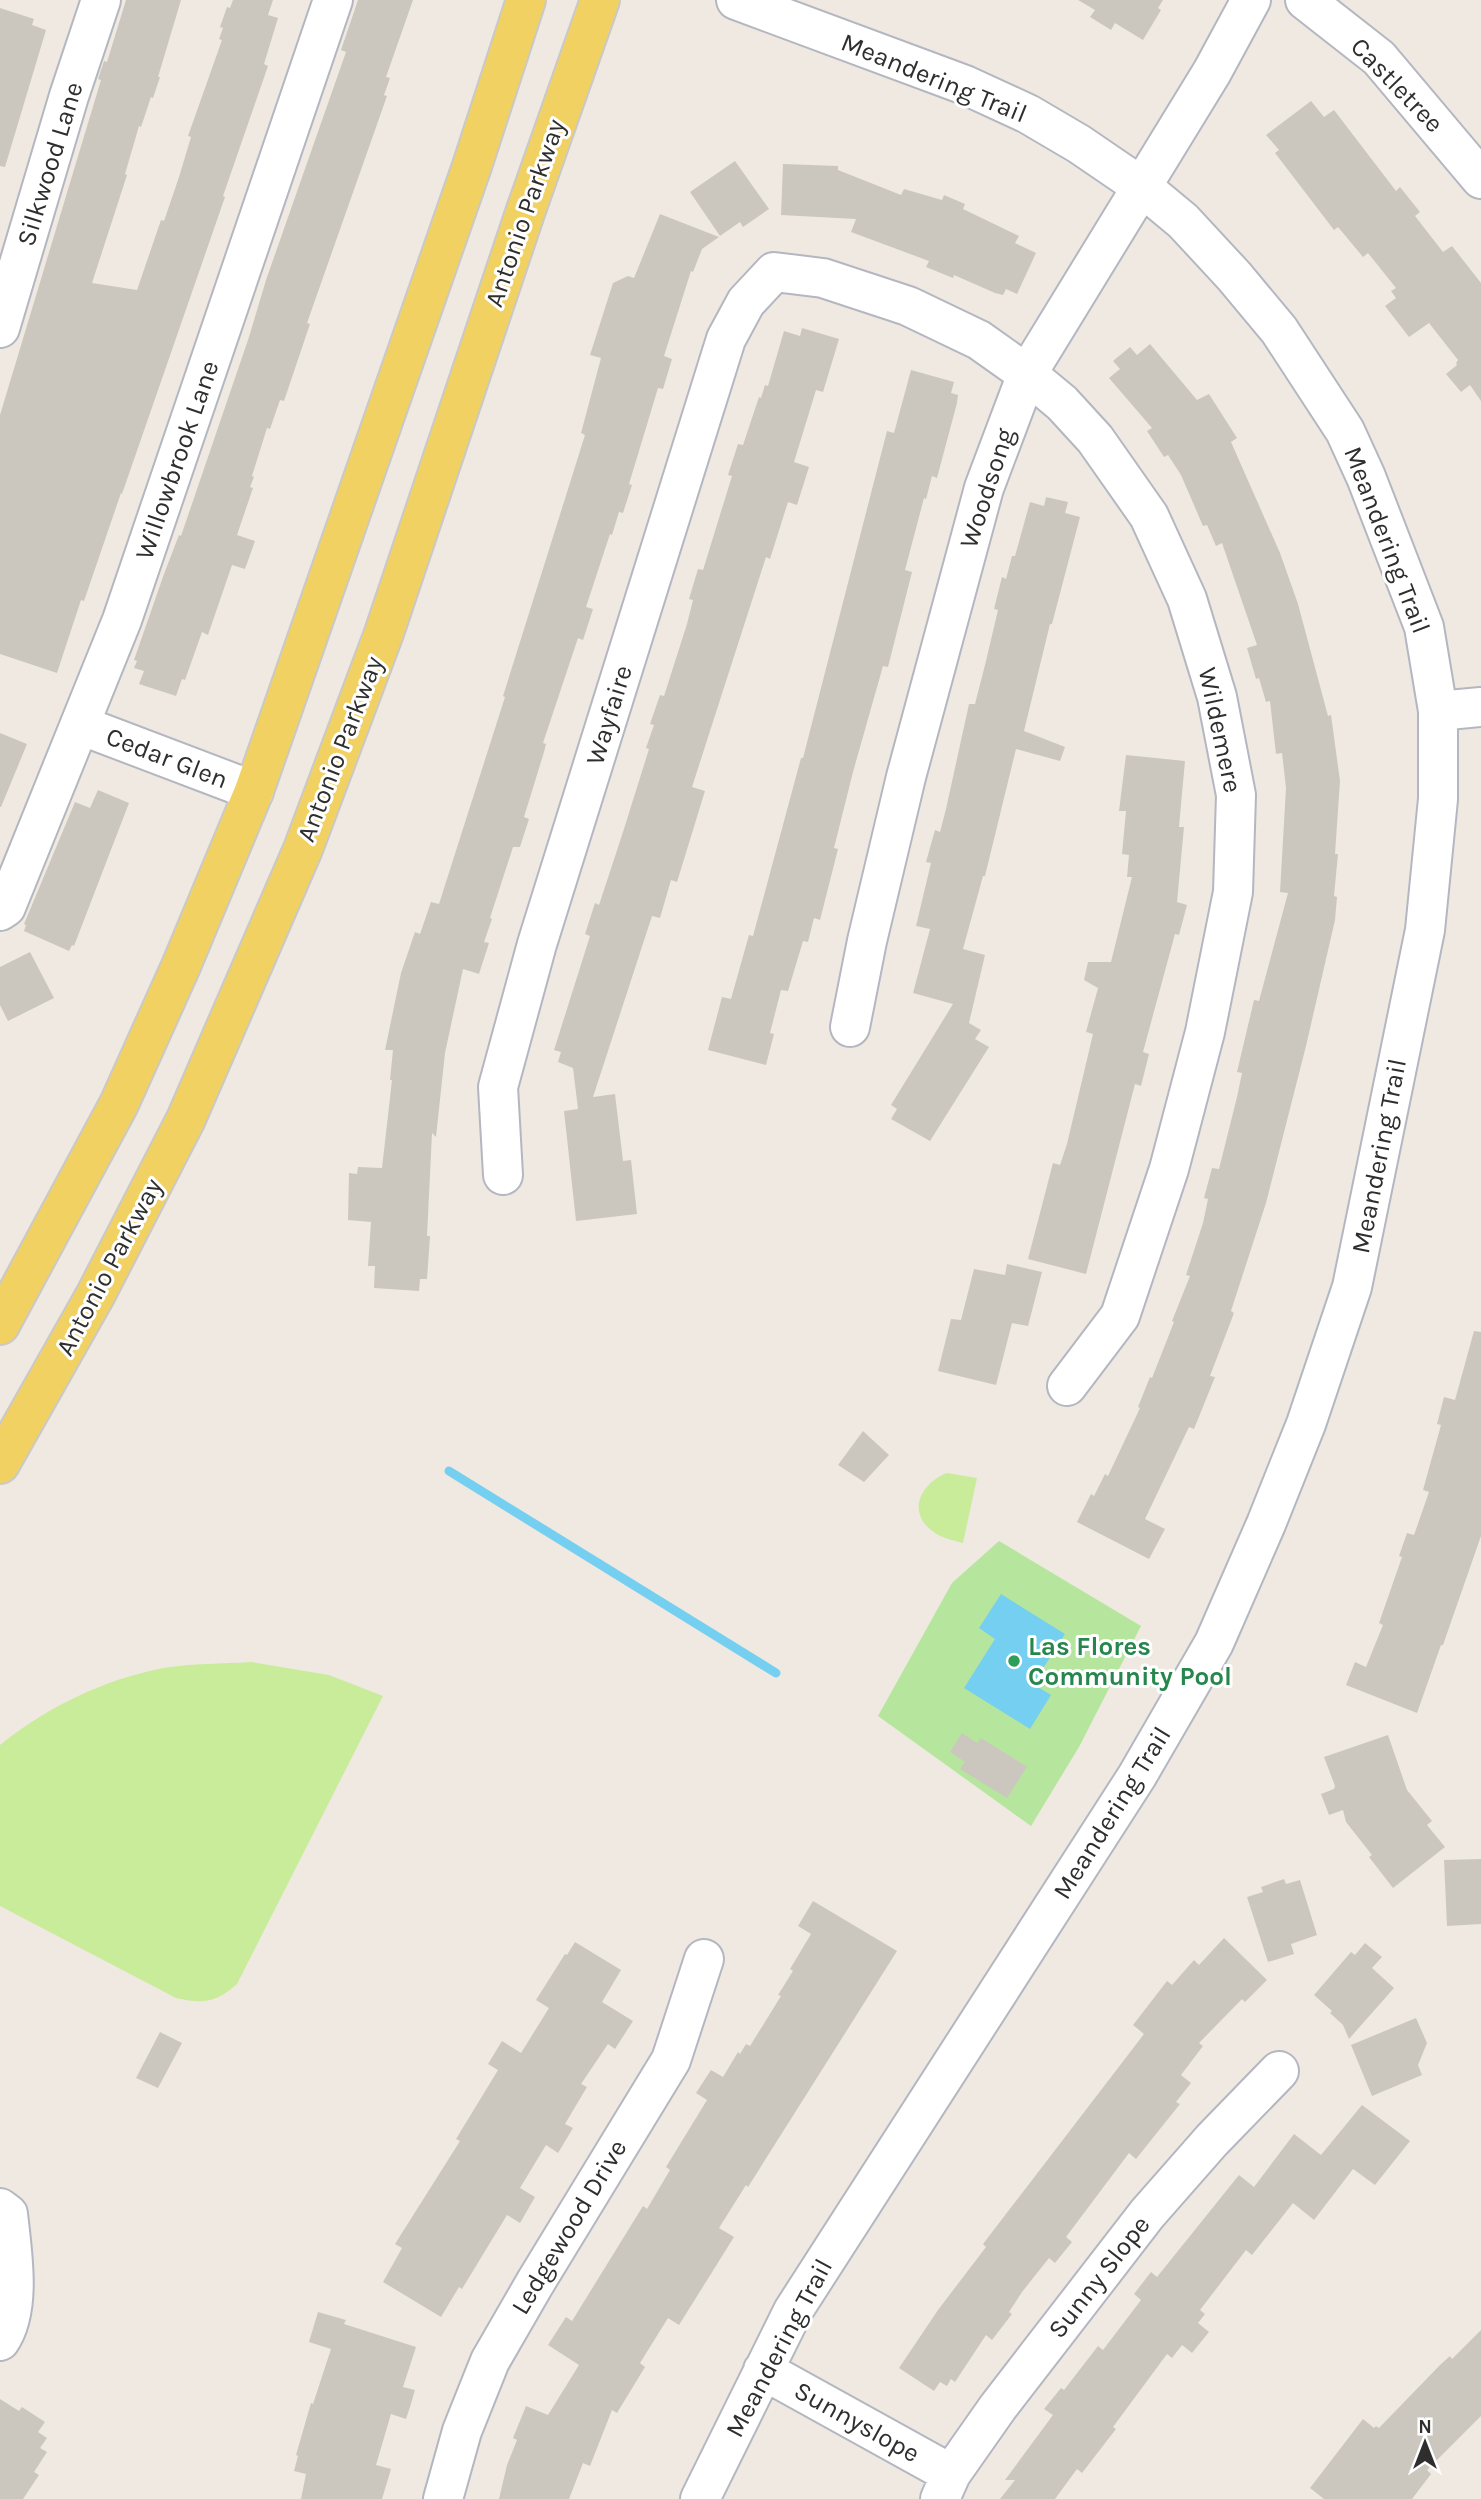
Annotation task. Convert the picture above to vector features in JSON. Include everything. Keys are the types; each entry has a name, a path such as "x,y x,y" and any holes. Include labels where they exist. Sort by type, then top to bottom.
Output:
{"main road":[{"path":"0,1325 119,1104 181,966 254,791 444,245 526,0"},
{"name":"Antonio Parkway","path":"0,1464 96,1294 186,1119 303,849 384,633 526,210 600,0"}],"street":[{"name":"Silkwood Lane","path":"0,328 69,96 101,0"},
{"name":"Willowbrook Lane","path":"0,911 6,907 122,620 333,0"},
{"name":"Meandering Trail","path":"701,2499 793,2311 1137,1776 1213,1643 1266,1524 1306,1424 1355,1274 1425,930 1438,799 1438,711 1424,627 1366,477 1345,431 1279,330 1183,222 1142,187 1079,144 1028,114 965,85 736,0"},
{"name":"Woodsong","path":"850,1027 906,777 959,580 984,488 1027,374 1212,72 1251,0"},
{"name":"Castletree","path":"1305,0 1379,58 1481,179"},
{"name":"Wildemere","path":"774,272 823,278 908,306 979,340 1062,403 1095,439 1149,516 1191,611 1217,697 1236,795 1233,892 1205,1032 1169,1169 1120,1317 1067,1386"},
{"name":"Wayfaire","path":"503,1175 498,1087 537,944 726,339 746,302 774,272"},
{"path":"1438,711 1481,707"},
{"name":"Cedar Glen","path":"80,725 254,791"},
{"name":"Ledgewood Drive","path":"443,2499 462,2431 490,2361 671,2060 704,1959"},
{"name":"Sunny Slope","path":"946,2487 1007,2396 1147,2214 1212,2140 1279,2071"},
{"path":"0,2341 8,2330 15,2276 4,2211"},
{"name":"Sunnyslope","path":"763,2370 946,2487"}],"green space":[{"path":"947,1473 977,1478 963,1543 935,1533 920,1514 919,1506 925,1490 938,1477"},
{"path":"999,1541 1141,1626 1079,1747 1031,1826 878,1716 952,1583"},
{"path":"251,1662 329,1675 383,1696 237,1984 222,1995 209,2000 176,1998 0,1906 0,1745 57,1707 120,1679 175,1666"}],"water":[{"name":"Las Flores Community Pool","path":"1001,1594 1065,1634 1033,1684 1051,1695 1030,1729 964,1688 995,1639 979,1628"}],"building":[{"path":"126,0 181,0 160,77 141,127 139,126 125,174 127,175 92,283 137,290 179,177 191,137 188,136 222,40 219,39 223,28 220,27 227,7 230,8 233,0 273,0 268,15 278,18 264,64 268,66 223,196 225,197 57,673 0,654 0,415 101,80 98,79 104,61 107,62"},
{"path":"358,0 413,0 386,77 390,78 384,95 387,96 307,323 310,324 284,401 280,400 270,429 267,428 252,476 254,477 250,487 253,488 237,535 255,541 245,569 232,565 208,635 202,632 185,680 182,679 176,696 139,684 144,671 134,668 137,661 134,660 164,574 179,535 181,536 266,280 346,52 341,50"},
{"path":"1078,0 1163,0 1158,8 1161,10 1143,40 1115,23 1111,30 1090,17 1095,10"},
{"path":"0,8 34,19 32,25 46,30 5,167 0,166"},
{"path":"1311,101 1324,117 1334,110 1396,191 1400,187 1420,212 1415,216 1443,252 1452,246 1481,283 1481,401 1470,385 1461,392 1446,374 1457,365 1458,360 1429,323 1409,337 1385,306 1396,298 1391,291 1396,288 1368,253 1363,257 1338,227 1334,230 1275,153 1279,150 1266,135"},
{"path":"735,161 769,209 743,227 740,222 720,236 690,192"},
{"path":"783,164 838,166 838,170 901,195 904,189 942,200 944,195 965,204 963,209 1019,236 1015,243 1036,253 1017,294 1006,289 1003,295 995,293 954,275 953,278 926,267 929,261 851,232 856,219 781,215"},
{"path":"660,214 719,237 702,249 693,272 691,271 664,356 672,359 663,389 658,388 623,513 619,512 612,535 610,534 586,607 593,609 583,640 578,638 543,743 546,744 544,752 524,817 529,819 520,847 513,847 490,918 492,919 484,942 489,943 479,974 463,969 445,1053 436,1137 432,1133 427,1279 420,1279 419,1291 374,1288 375,1266 368,1266 371,1222 348,1220 349,1173 357,1174 358,1167 382,1168 393,1050 385,1050 401,973 415,932 420,934 431,902 439,904 505,697 503,696 585,435 581,433 601,358 590,355 613,283 628,276 634,278"},
{"path":"802,328 839,339 823,392 816,390 794,462 809,467 797,505 788,502 770,559 766,557 692,787 705,791 677,882 671,880 660,918 652,916 593,1097 615,1094 623,1161 631,1160 637,1214 576,1221 564,1111 578,1109 573,1068 558,1062 561,1052 554,1050 590,936 585,934 595,903 599,905 649,749 646,748 654,725 650,724 660,695 664,696 687,624 693,600 689,599 698,569 703,570 732,476 728,475 738,444 743,445 759,397 761,398 765,385 768,386 784,331 800,336"},
{"path":"1150,344 1197,400 1209,394 1237,438 1231,442 1280,553 1298,604 1328,716 1331,715 1340,781 1335,854 1338,854 1335,920 1306,1046 1266,1203 1231,1311 1234,1313 1210,1376 1215,1377 1194,1429 1189,1427 1145,1519 1165,1529 1149,1559 1077,1522 1091,1494 1094,1496 1105,1474 1108,1476 1140,1408 1138,1407 1150,1377 1152,1378 1190,1276 1186,1275 1208,1199 1204,1198 1212,1168 1219,1169 1237,1097 1242,1073 1237,1072 1254,1000 1259,1001 1288,893 1280,892 1286,788 1282,753 1276,754 1270,701 1266,702 1259,678 1256,679 1247,648 1257,645 1222,543 1216,546 1207,525 1203,526 1181,475 1168,455 1164,457 1147,431 1152,428 1109,378 1120,369 1113,361 1130,347 1137,355"},
{"path":"911,370 954,382 951,393 958,395 957,403 937,478 932,476 926,499 924,498 905,570 912,572 888,667 883,666 853,772 834,848 838,849 820,920 814,918 808,942 803,941 788,991 781,990 770,1033 774,1034 766,1065 708,1050 722,997 731,999 749,935 753,936 803,758 887,431 894,433"},
{"path":"1046,497 1068,502 1065,513 1080,517 1024,731 1065,747 1060,761 1016,749 985,876 963,949 985,955 969,1023 981,1030 975,1039 989,1047 930,1141 891,1119 897,1109 891,1105 953,1004 913,993 930,929 916,926 931,863 926,862 935,830 940,832 969,704 975,704 998,610 994,609 1002,577 1006,579 1012,556 1015,556 1030,502 1044,506"},
{"path":"0,733 27,744 1,807 0,807"},
{"path":"1126,755 1185,761 1179,827 1184,827 1177,902 1187,905 1179,935 1175,934 1143,1052 1149,1054 1141,1086 1135,1084 1086,1274 1028,1259 1053,1163 1060,1165 1067,1144 1093,1034 1086,1032 1098,988 1084,980 1088,962 1111,962 1132,877 1127,877 1129,855 1122,854 1126,811 1119,811"},
{"path":"98,790 129,803 74,946 72,945 69,951 24,931 24,924 75,802 90,808"},
{"path":"30,952 54,998 8,1021 0,1005 0,967"},
{"path":"1007,1264 1042,1272 1028,1326 1012,1323 996,1385 938,1371 951,1319 961,1320 974,1269 1005,1275"},
{"path":"1474,1331 1481,1332 1481,1536 1417,1713 1346,1685 1355,1662 1366,1667 1383,1625 1379,1623 1402,1557 1399,1556 1407,1533 1414,1535 1429,1492 1423,1490 1441,1425 1437,1424 1444,1397 1455,1400"},
{"path":"863,1431 889,1455 864,1482 838,1465"},
{"path":"962,1733 977,1743 981,1738 1027,1767 1007,1798 960,1769 965,1762 950,1752"},
{"path":"1388,1735 1407,1790 1432,1821 1427,1825 1445,1847 1393,1888 1346,1822 1343,1810 1329,1815 1321,1794 1334,1789 1335,1786 1324,1757"},
{"path":"1481,1859 1481,1924 1447,1926 1444,1860"},
{"path":"1284,1879 1286,1884 1300,1880 1317,1935 1291,1944 1294,1954 1268,1962 1247,1897 1263,1892 1261,1887"},
{"path":"813,1901 897,1951 748,2187 746,2185 719,2228 734,2237 679,2325 668,2318 640,2363 645,2367 617,2413 612,2410 590,2466 583,2463 569,2499 499,2499 507,2465 517,2440 513,2438 526,2406 548,2415 579,2365 548,2345 566,2317 572,2321 643,2206 647,2209 670,2170 666,2167 707,2100 696,2093 711,2070 723,2077 738,2052 740,2054 746,2044 750,2046 781,1996 778,1995 793,1971 790,1969 811,1934 798,1926"},
{"path":"1224,1938 1267,1980 1245,2002 1242,1999 1199,2043 1203,2046 1181,2075 1191,2083 1176,2102 1180,2104 1136,2159 1129,2153 1066,2237 1072,2242 1055,2263 1049,2258 1022,2292 1009,2312 1012,2314 992,2340 986,2335 955,2382 951,2379 947,2386 940,2382 934,2391 899,2368 938,2310 986,2247 983,2244 1144,2034 1133,2025 1167,1981 1172,1985 1194,1960 1199,1965"},
{"path":"575,1942 621,1970 602,2002 633,2021 615,2049 608,2044 581,2084 587,2087 565,2124 573,2128 558,2153 546,2145 520,2188 535,2197 520,2223 507,2215 462,2289 459,2287 441,2317 383,2282 402,2248 395,2244 460,2141 456,2139 498,2070 488,2064 502,2041 521,2053 549,2008 536,2000"},
{"path":"1365,1943 1382,1957 1372,1968 1394,1988 1349,2039 1343,2025 1330,2013 1332,2011 1314,1995 1351,1952 1355,1955"},
{"path":"1416,2018 1427,2043 1418,2065 1422,2075 1372,2096 1351,2045"},
{"path":"160,2032 182,2043 158,2088 136,2078"},
{"path":"1362,2105 1410,2141 1375,2185 1353,2169 1314,2220 1293,2203 1252,2255 1246,2250 1200,2310 1205,2314 1198,2323 1209,2332 1192,2353 1182,2345 1172,2358 1167,2354 1082,2473 1077,2469 1055,2499 1000,2499 1015,2480 1005,2480 1053,2415 1044,2409 1061,2388 1064,2390 1098,2346 1103,2350 1141,2300 1134,2294 1151,2272 1157,2277 1239,2175 1254,2187 1294,2134 1321,2155"},
{"path":"318,2312 346,2320 344,2324 416,2347 403,2387 415,2390 406,2419 391,2414 376,2465 391,2469 382,2499 301,2499 306,2474 294,2471 298,2456 296,2455 331,2349 309,2342"},
{"path":"1481,2330 1481,2416 1427,2470 1431,2474 1412,2499 1324,2499 1310,2488 1363,2419 1374,2428 1379,2428 1440,2365 1450,2356 1452,2359"},
{"path":"0,2399 19,2411 22,2407 45,2422 38,2432 47,2438 40,2448 47,2452 34,2472 39,2475 23,2499 0,2499"}],"waterway":[{"path":"449,1471 776,1673"}],"place":[{"name":"Las Flores Community Pool","path":"1014,1661"}]}
